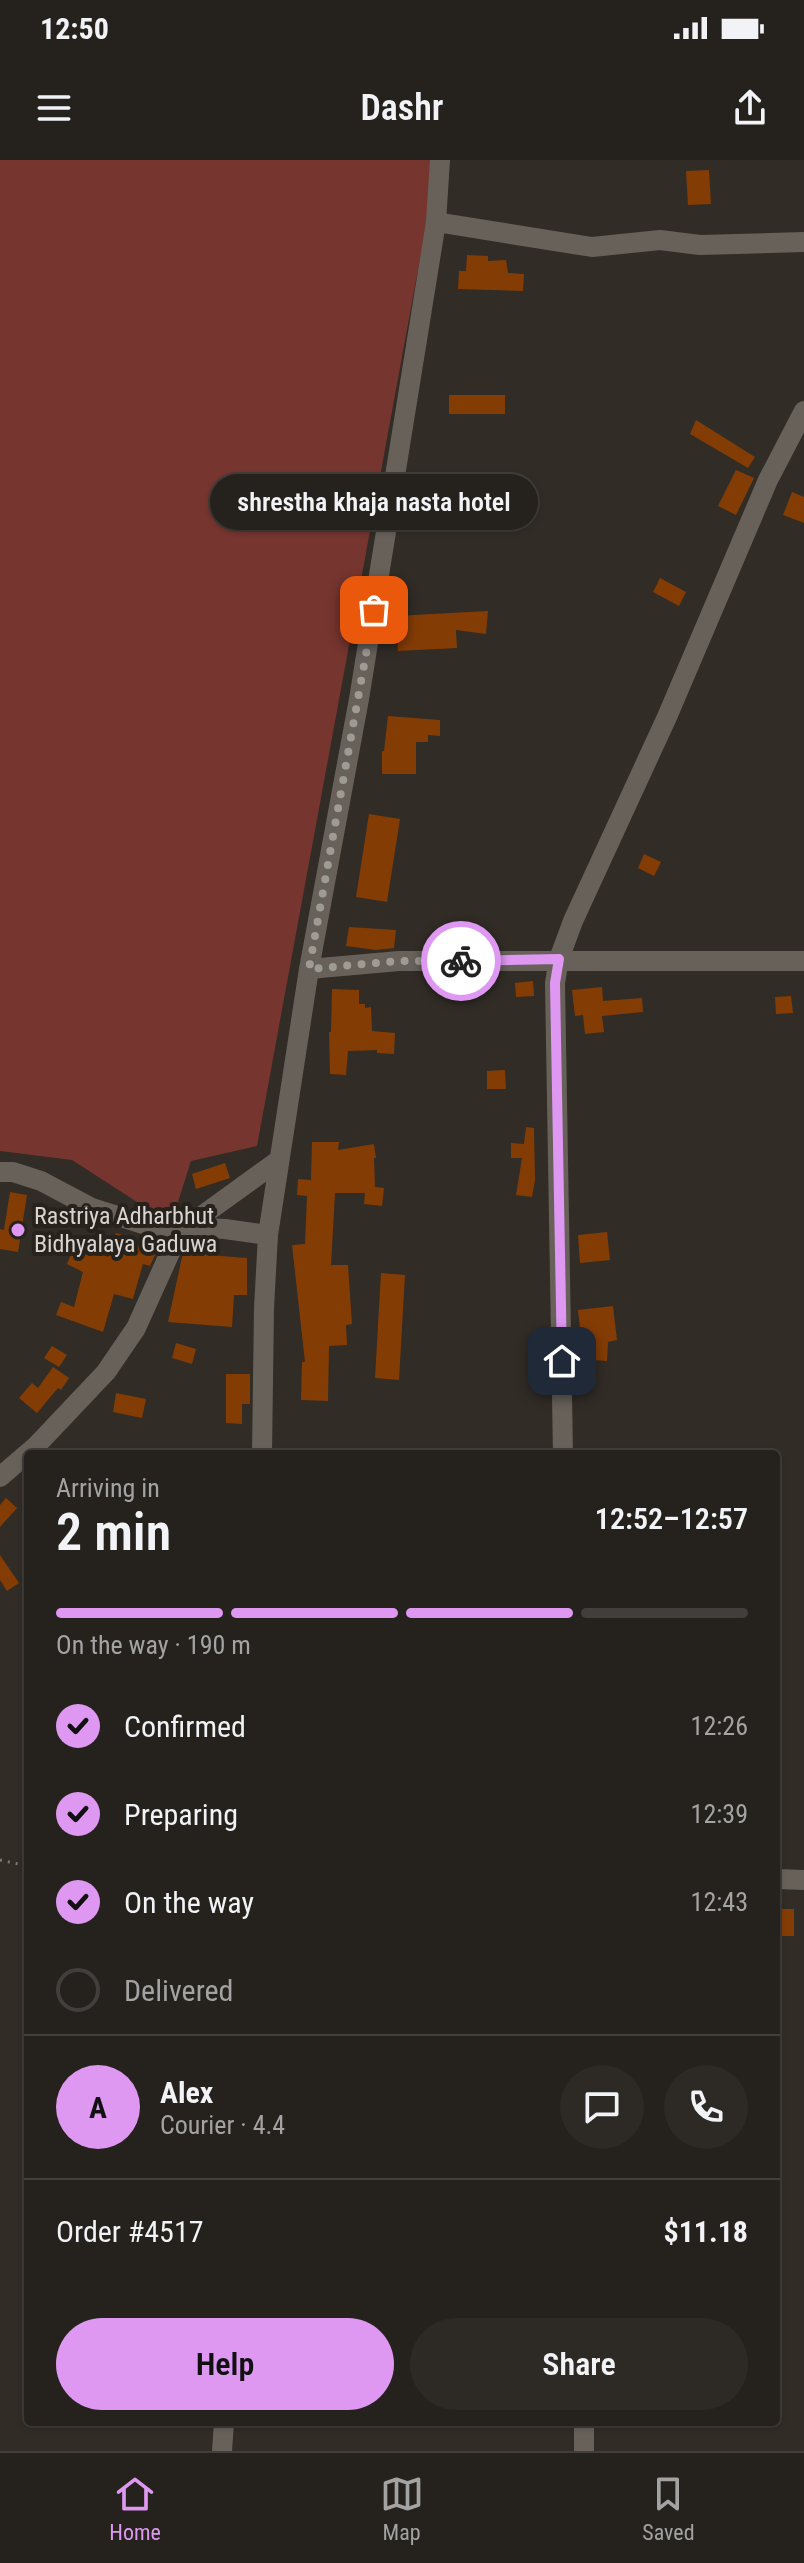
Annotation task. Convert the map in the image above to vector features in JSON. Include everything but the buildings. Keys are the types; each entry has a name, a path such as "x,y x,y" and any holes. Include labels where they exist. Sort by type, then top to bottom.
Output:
{"street":[{"path":"262,1450 268,1235 309,969 359,699 436,222 440,160"},
{"path":"436,222 592,247 660,240 700,245 804,242"},
{"path":"563,1450 555,983 559,959 768,480 804,411"},
{"path":"309,969 399,961 804,961"},
{"path":"31,1450 106,1372 136,1328 173,1246 185,1228 279,1160"},
{"path":"0,1172 13,1172 41,1181 92,1208 146,1225 225,1229 268,1235"},
{"path":"0,1477 24,1456"},
{"path":"780,1879 804,1880"},
{"path":"222,2451 224,2426"},
{"path":"584,2426 584,2451"}],"path":[{"path":"0,1860 24,1865"}],"shaded area":[{"path":"0,160 440,160 257,1146 191,1161 171,1224 72,1160 0,1151"}],"way so far":[{"path":"374,610 309,969 399,961 461,961"}],"place":[{"name":"shrestha khaja nasta hotel","path":"374,610"},
{"name":"Rastriya Adharbhut Bidhyalaya Gaduwa","path":"18,1230"}],"route":[{"path":"461,961 559,959 555,983 562,1361"}]}
